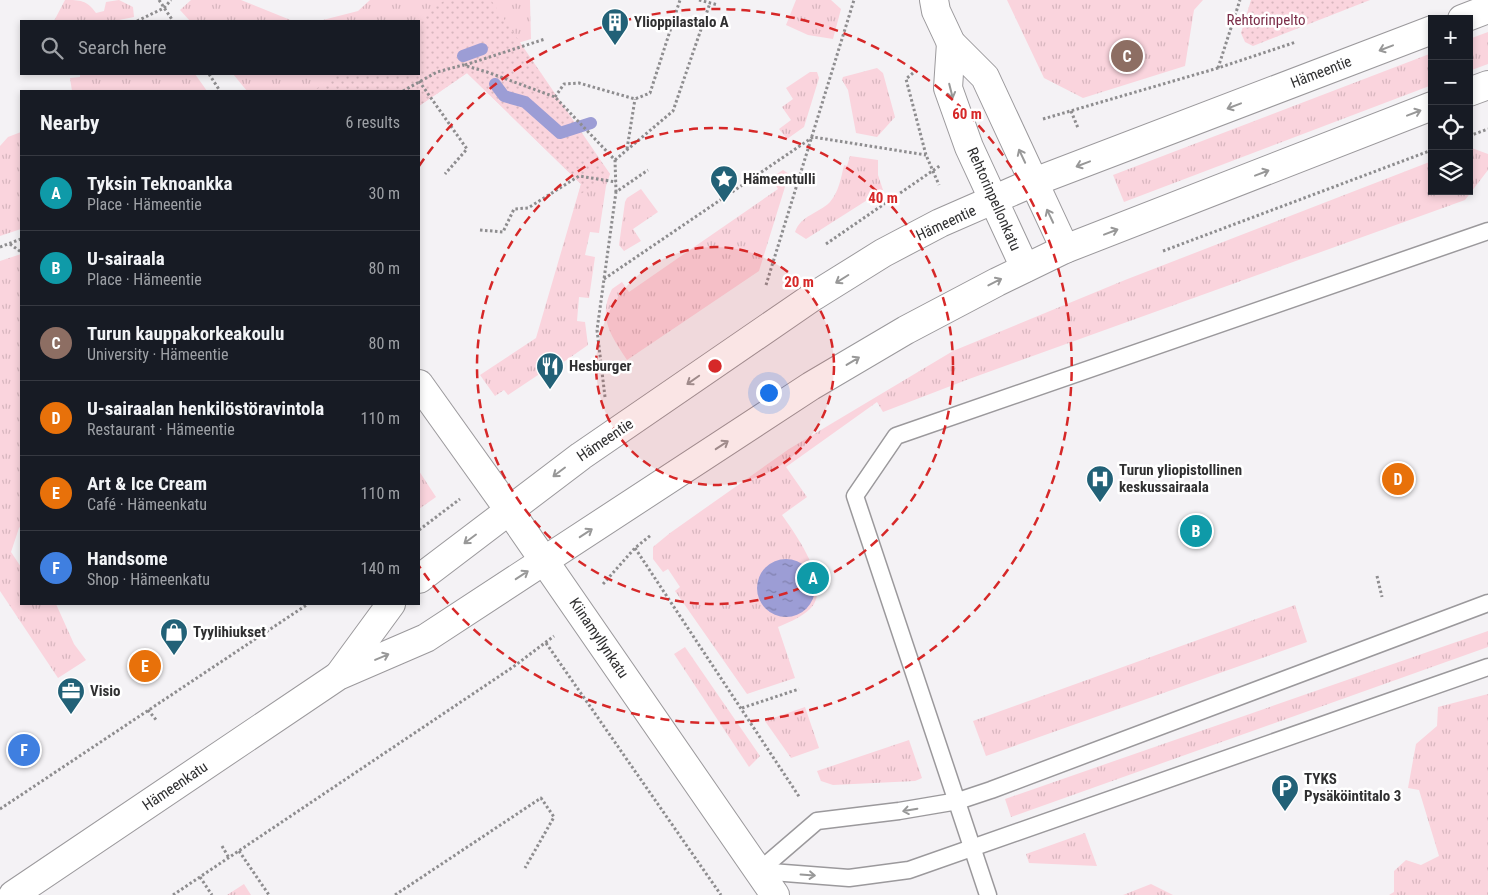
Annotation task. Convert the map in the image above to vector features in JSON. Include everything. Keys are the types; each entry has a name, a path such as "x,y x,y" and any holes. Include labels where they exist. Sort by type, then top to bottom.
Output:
{"main road":[{"name":"Rehtorinpellonkatu","path":"934,0 936,11 951,43 985,77 1065,249"},
{"path":"1472,15 1488,9"},
{"name":"Hämeentie","path":"509,510 581,456 814,296 883,253 940,224 993,202 1034,182 1428,32"},
{"name":"Rehtorinpellonkatu","path":"951,43 948,88 969,146 993,202 1025,268"},
{"path":"545,560 811,386 906,330 1025,268 1065,249 1428,108"},
{"name":"Kiinamyllynkatu","path":"420,385 545,560 775,895"},
{"path":"420,578 509,510"},
{"name":"Hämeenkatu","path":"13,895 338,676 426,638 545,560"},
{"name":"Hämeenkatu","path":"338,676 390,605"}],"lane":[{"path":"988,895 974,847 855,496 896,436 1488,230"},
{"path":"759,871 816,821 899,812 958,801 1488,603"},
{"path":"759,871 849,878 909,870 1488,667"}],"path":[{"path":"159,0 172,20"},
{"path":"139,20 164,8 171,0"},
{"path":"555,97 564,84 579,83 635,99 650,93 680,0"},
{"path":"699,0 718,5"},
{"path":"774,280 766,285 813,137 835,56 854,0"},
{"path":"1218,68 1240,0"},
{"path":"615,160 673,111 710,3"},
{"path":"405,90 437,72 545,38"},
{"path":"1035,121 1218,68 1302,40"},
{"path":"463,65 555,97 615,160 616,192 597,330 605,397"},
{"path":"210,75 219,90"},
{"path":"906,79 926,155 942,192"},
{"path":"419,81 466,148 445,174"},
{"path":"627,149 635,99"},
{"path":"1473,135 1488,129"},
{"path":"604,279 813,137 926,155"},
{"path":"1156,254 1428,152"},
{"path":"822,247 934,172 946,160"},
{"path":"616,192 648,170"},
{"path":"480,230 503,232 514,209 528,208 578,176 616,182"},
{"path":"0,247 20,239"},
{"path":"9,244 20,251"},
{"path":"420,529 454,504"},
{"path":"657,530 634,548 742,708 795,791"},
{"path":"1377,576 1382,597"},
{"path":"0,808 306,605"},
{"path":"173,895 546,643 721,895"},
{"path":"742,708 799,689"},
{"path":"148,710 157,721"},
{"path":"395,895 541,798 554,817 526,868"},
{"path":"222,846 229,858"},
{"path":"239,851 269,895"},
{"path":"200,877 212,895"}],"green space":[{"path":"65,0 83,2 89,5 96,13 104,11 106,2 119,0 133,7 134,17 119,20 55,20"},
{"path":"191,0 241,0 291,20 189,20 180,10"},
{"path":"370,0 530,0 531,39 442,66 398,90 246,90 234,75 420,75 420,20 323,20 358,11"},
{"path":"445,0 491,0 610,174 578,196 581,184 467,73 420,105 420,90 314,90 337,75 420,75 420,20 416,20"},
{"path":"796,0 831,0 841,9 833,39 808,35 786,25"},
{"path":"1007,0 1203,0 1194,10 1185,66 1083,98 1044,78"},
{"name":"Rehtorinpelto","path":"1251,0 1370,0 1253,46 1245,42 1241,33"},
{"path":"1488,32 1488,64 1473,70 1473,60 1473,38"},
{"path":"1428,55 1428,87 1124,202 1113,175"},
{"path":"877,68 883,73 895,117 877,137 856,133 848,90 842,80 843,77"},
{"path":"462,70 554,101 610,174 606,186 599,233 590,232 585,255 595,257 589,298 579,297 577,321 585,322 588,345 555,368 553,365 508,395 504,390 495,396 480,375 536,338 581,184 467,73 420,105 420,90 415,90"},
{"path":"810,72 817,72 819,78 804,127 787,139 779,129 791,120 782,107 793,99 786,88"},
{"path":"80,75 196,75 206,90 72,90 70,78 80,77"},
{"path":"20,132 20,229 0,236 0,146 8,137"},
{"path":"1473,148 1488,154 1488,170 1473,190"},
{"path":"850,156 878,160 878,175 883,190 806,239 795,232 798,226 833,198 841,180 844,165 847,166"},
{"path":"1428,163 1428,195 1469,195 1465,200 969,379 883,412 877,402 786,467 807,497 782,515 802,545 814,570 817,594 814,604 807,612 778,627 795,678 747,694 675,591 680,587 668,569 663,572 653,559 653,547 789,449 953,351 1125,280"},
{"path":"783,170 789,174 759,271 627,360 608,327 606,318 608,299 612,289 622,282 629,292 778,189 771,178"},
{"path":"641,189 658,212 633,229 641,241 624,251 619,245 625,202 627,198"},
{"path":"20,254 20,527 11,552 20,566 20,605 56,605 74,644 86,660 58,678 0,591 0,261"},
{"path":"420,473 436,497 420,508"},
{"path":"1295,605 1307,642 986,756 973,721"},
{"path":"1488,631 1488,647 1011,817 1005,799"},
{"path":"685,647 760,756 749,767 674,654"},
{"path":"1488,694 1488,895 1389,895 1394,892 1394,871 1406,860 1421,865 1439,856 1419,790 1408,788 1416,744 1437,726 1438,707"},
{"path":"805,707 819,748 791,758 765,721"},
{"path":"909,740 922,778 915,781 833,785 821,781 817,771"},
{"path":"1085,833 1097,866 1029,863 1026,854"},
{"path":"244,884 251,895 227,895"},
{"path":"1151,884 1173,895 1123,895"}],"water":[{"path":"786,559 797,561 810,572 815,588 813,599 802,612 786,617 775,615 762,604 757,588 759,577 770,564"}],"waterway":[{"path":"463,56 482,49"},
{"path":"495,84 504,96 525,102 560,133 591,123"}],"place":[{"name":"Ylioppilastalo A","path":"615,46"},
{"name":"Turun kauppakorkeakoulu","path":"1127,56"},
{"name":"Hämeentulli","path":"724,203"},
{"name":"Hesburger","path":"550,390"},
{"name":"U-sairaalan henkilöstöravintola","path":"1398,479"},
{"name":"Turun yliopistollinen keskussairaala","path":"1100,503"},
{"name":"U-sairaala","path":"1196,531"},
{"name":"Tyksin Teknoankka","path":"813,578"},
{"name":"Tyylihiukset","path":"174,656"},
{"name":"Art & Ice Cream","path":"145,666"},
{"name":"Visio","path":"71,715"},
{"name":"Handsome","path":"24,750"},
{"name":"TYKS Pysäköintitalo 3","path":"1285,812"}]}
